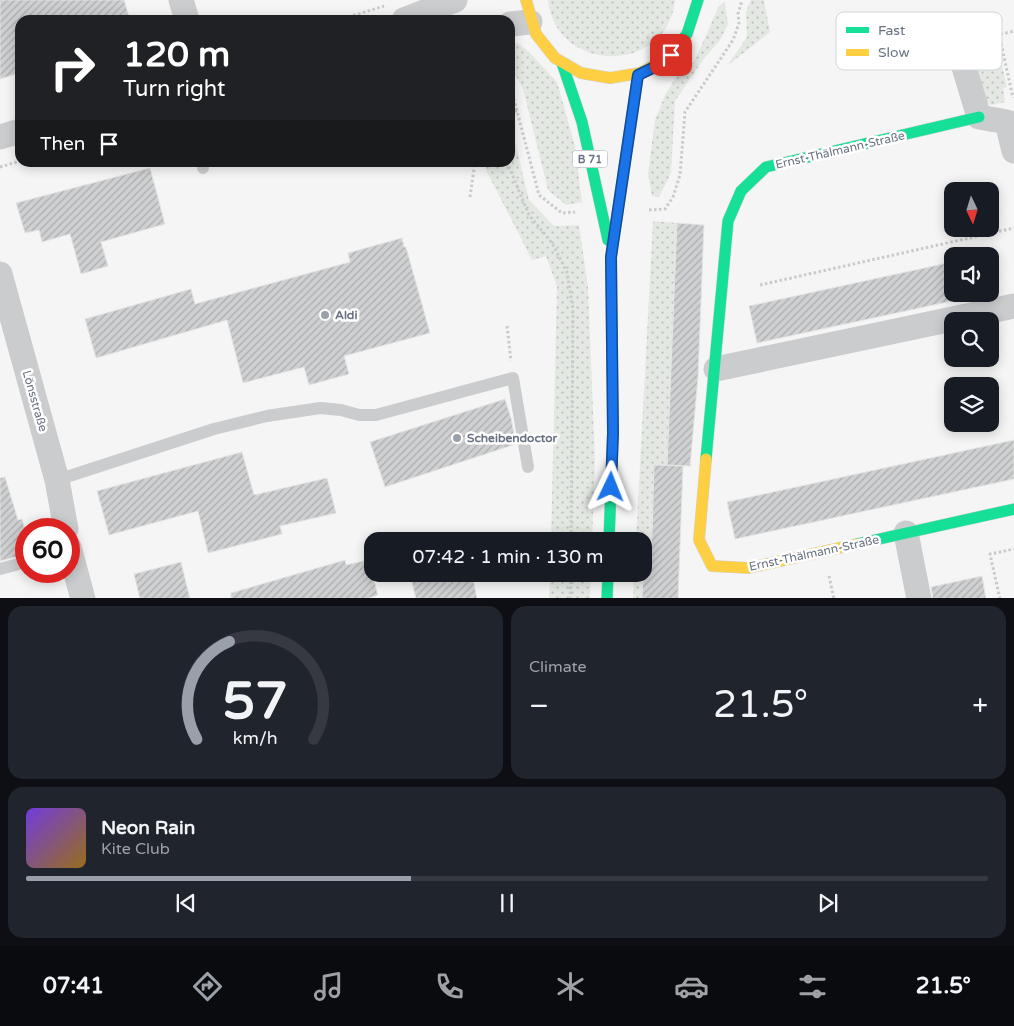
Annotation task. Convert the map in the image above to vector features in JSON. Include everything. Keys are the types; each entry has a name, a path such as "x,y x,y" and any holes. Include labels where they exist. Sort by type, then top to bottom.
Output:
{"main road":[{"name":"B 71","path":"522,15 543,45 562,63 580,72 599,78 612,79 638,75 661,64 680,46 693,24 698,0"},
{"name":"B 71","path":"562,63 582,122 611,257"},
{"name":"B 71","path":"609,532 613,433 611,257 638,75"},
{"name":"Ernst-Thälmann-Straße","path":"979,116 766,167 741,191 728,221 699,540 712,566 749,568 1014,509"},
{"path":"607,598 608,582"}],"street":[{"path":"181,0 186,15"},
{"path":"396,12 455,0"},
{"path":"965,70 979,116"},
{"name":"Ernst-Thälmann-Straße","path":"979,116 1007,122 1014,151"},
{"path":"0,137 15,132"},
{"name":"Lönsstraße","path":"0,274 57,480 64,518"},
{"path":"716,369 1014,306"},
{"path":"906,533 919,598"},
{"path":"79,583 83,598"}],"lane":[{"path":"57,480 214,430 267,416 320,408 341,410 359,415 376,415 513,378 528,467"},
{"path":"0,569 15,565"}],"path":[{"path":"649,210 666,209 673,196 680,175 682,132 686,112 733,40 739,22 739,5 742,0"},
{"path":"375,15 396,12"},
{"path":"1002,48 1014,102"},
{"path":"515,100 539,195 562,213 579,212"},
{"path":"0,167 15,162"},
{"path":"470,197 473,167"},
{"path":"509,167 529,214 552,243 567,272 573,310 571,532"},
{"path":"760,285 1014,228"},
{"path":"508,326 513,378"},
{"path":"1000,598 990,554 1014,549"},
{"path":"570,598 571,582"}],"shaded area":[{"path":"548,0 675,0 668,25 653,42 634,53 612,56 590,53 570,42 555,25"},
{"path":"751,0 764,0 770,32 727,66 747,37 746,12"},
{"path":"725,2 728,24 720,40 703,60 675,101 671,173 659,197 652,196 648,174 655,120 665,95 675,79 694,62 719,6"},
{"path":"515,43 529,52 557,82 575,146 582,202 566,205 548,190 523,89 515,76"},
{"path":"1002,64 1007,87 1003,88 1005,102 991,105 981,98 973,70 1002,70"},
{"path":"515,142 529,200 554,226 579,225 588,287 595,461 592,532 551,532 557,286 546,256 532,260 485,167 515,167"},
{"path":"653,221 677,223 667,465 654,465 652,536 652,532 636,532"},
{"path":"550,582 591,582 590,598 549,598"},
{"path":"634,582 643,582 642,598 633,598"}],"building":[{"path":"0,0 124,0 128,15 15,15 15,74 0,79"},
{"path":"150,168 165,224 101,242 108,266 81,274 70,234 42,242 39,230 25,233 16,203"},
{"path":"677,223 704,225 698,377 690,466 667,465"},
{"name":"Aldi","path":"402,238 430,333 344,356 349,374 309,385 304,367 243,383 227,320 96,358 85,319 191,289 195,304 350,262 348,253"},
{"path":"944,264 944,302 947,302 757,343 749,306"},
{"path":"505,399 516,444 385,487 370,442"},
{"path":"1014,440 1014,479 735,539 727,502"},
{"path":"242,452 254,495 327,478 336,513 280,526 282,534 208,553 198,511 109,535 97,491"},
{"path":"654,465 683,466 678,598 642,598 643,582 652,582"},
{"path":"5,477 17,518 15,518 15,557 0,561 0,478"},
{"path":"345,560 346,565 364,561 364,582 374,582 378,595 369,598 231,598 231,593"},
{"path":"181,562 190,598 140,598 134,574"},
{"path":"982,576 986,598 933,598 931,587"},
{"path":"412,582 474,582 477,598 416,598"}],"traffic: fast":[{"path":"660,62 666,59 687,34 698,0"},
{"path":"562,63 582,122 608,240"},
{"path":"609,532 613,433 611,257 638,75"},
{"path":"706,459 728,221 741,191 766,167 979,117"},
{"path":"857,544 1014,509"},
{"path":"607,598 608,582"}],"traffic: slow":[{"path":"526,0 536,34 555,58 581,73 610,78 640,73 660,62"},
{"path":"706,459 699,540 712,566 749,568 857,544"}],"place":[{"name":"Aldi","path":"325,315"},
{"name":"Scheibendoctor","path":"457,438"}],"route":[{"path":"611,487 613,433 611,257 638,75 661,64 671,55"}]}
